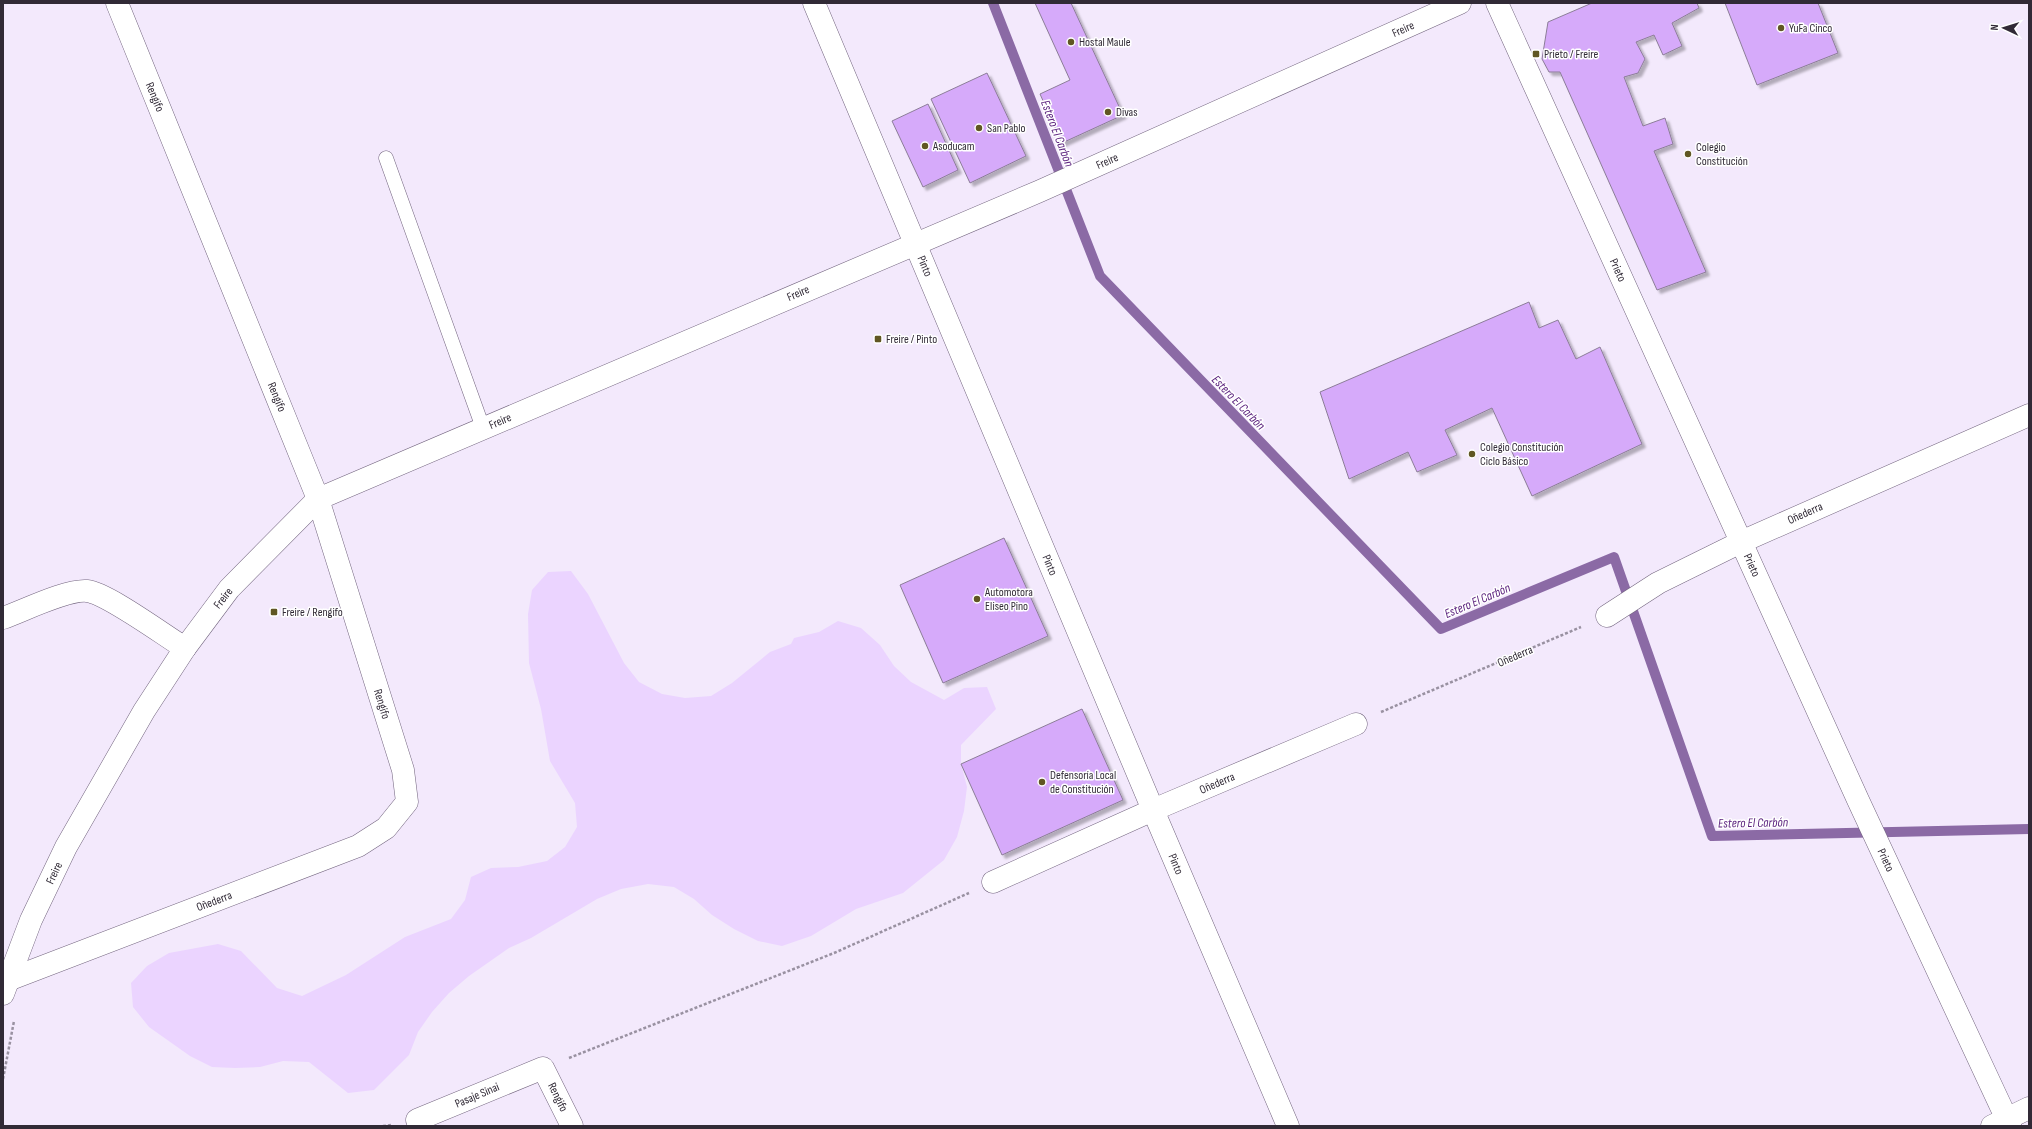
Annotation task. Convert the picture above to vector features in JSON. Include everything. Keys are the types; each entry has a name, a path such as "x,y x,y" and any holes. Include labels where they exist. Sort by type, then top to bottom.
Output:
{"street":[{"name":"Rengifo","path":"117,3 318,499 403,770 407,802"},
{"name":"Pinto","path":"814,3 1153,810 1288,1126"},
{"name":"Freire","path":"10,983 31,920 66,847 144,711 185,648 229,589 318,499 915,243 1040,191 1460,3"},
{"name":"Prieto","path":"1497,3 1895,880 2003,1124"},
{"name":"Oñederra","path":"1607,616 1658,583 1741,542 2029,415"},
{"path":"3,618 71,593 88,591 105,597 185,648"},
{"name":"Oñederra","path":"993,882 1153,810 1356,724"},
{"name":"Oñederra","path":"10,983 358,846 386,828 407,802"},
{"name":"Rengifo","path":"543,1068 572,1126"},
{"name":"Pasaje Sinai","path":"420,1126 417,1120 543,1068"},
{"path":"2003,1124 2029,1108"}],"lane":[{"path":"386,158 483,428"}],"path":[{"name":"Oñederra","path":"1356,724 1607,616"},
{"path":"543,1068 834,953 993,882"},
{"path":"3,1079 14,1020 10,983"}],"shaded area":[{"path":"571,571 588,594 624,663 639,682 662,694 685,698 711,696 732,683 770,652 791,644 794,638 819,632 838,621 861,628 880,645 894,666 911,682 944,700 964,688 987,687 996,709 961,745 961,764 967,787 964,811 957,837 944,860 903,893 856,909 811,936 782,946 758,941 734,929 712,915 694,899 674,887 648,884 621,889 597,899 531,938 509,948 469,976 449,993 432,1012 418,1032 409,1055 374,1090 348,1093 309,1062 283,1061 260,1067 212,1067 190,1056 149,1027 133,1007 131,983 147,966 169,953 218,944 241,951 277,988 302,996 346,975 405,937 451,919 465,900 471,877 491,868 518,867 547,861 565,847 577,827 575,803 550,761 541,709 529,663 528,614 532,590 548,572"}],"building":[{"name":"Hostal Maule","path":"1035,3 1071,3 1123,115 1062,143 1040,94 1070,80"},
{"path":"1592,3 1697,3 1699,8 1672,23 1682,46 1663,55 1654,35 1636,42 1645,59 1638,73 1624,77 1643,126 1665,118 1673,144 1654,151 1706,272 1657,290 1560,72 1549,72 1542,59 1548,22"},
{"name":"YuFa Cinco","path":"1725,3 1818,3 1838,53 1757,85"},
{"name":"San Pablo","path":"987,73 1026,156 970,183 931,99"},
{"name":"Asoducam","path":"928,104 958,170 923,187 892,121"},
{"path":"1529,302 1539,328 1558,320 1576,359 1600,347 1642,444 1532,496 1492,408 1445,430 1457,455 1417,472 1408,452 1349,479 1320,392"},
{"path":"1004,538 1048,636 943,683 900,585"},
{"name":"Defensoría Local de Constitución","path":"1082,709 1123,800 1002,855 961,764"}],"waterway":[{"name":"Estero El Carbón","path":"993,3 1100,276 1441,629 1614,557 1712,836 2029,829"}],"place":[{"name":"YuFa Cinco","path":"1781,28"},
{"name":"Hostal Maule","path":"1071,42"},
{"name":"Prieto / Freire","path":"1536,54"},
{"name":"Divas","path":"1108,112"},
{"name":"San Pablo","path":"979,128"},
{"name":"Asoducam","path":"925,146"},
{"name":"Colegio Constitución","path":"1688,154"},
{"name":"Freire / Pinto","path":"878,339"},
{"name":"Colegio Constitución Ciclo Básico","path":"1472,454"},
{"name":"Automotora Eliseo Pino","path":"977,599"},
{"name":"Freire / Rengifo","path":"274,612"},
{"name":"Defensoría Local de Constitución","path":"1042,782"}]}
